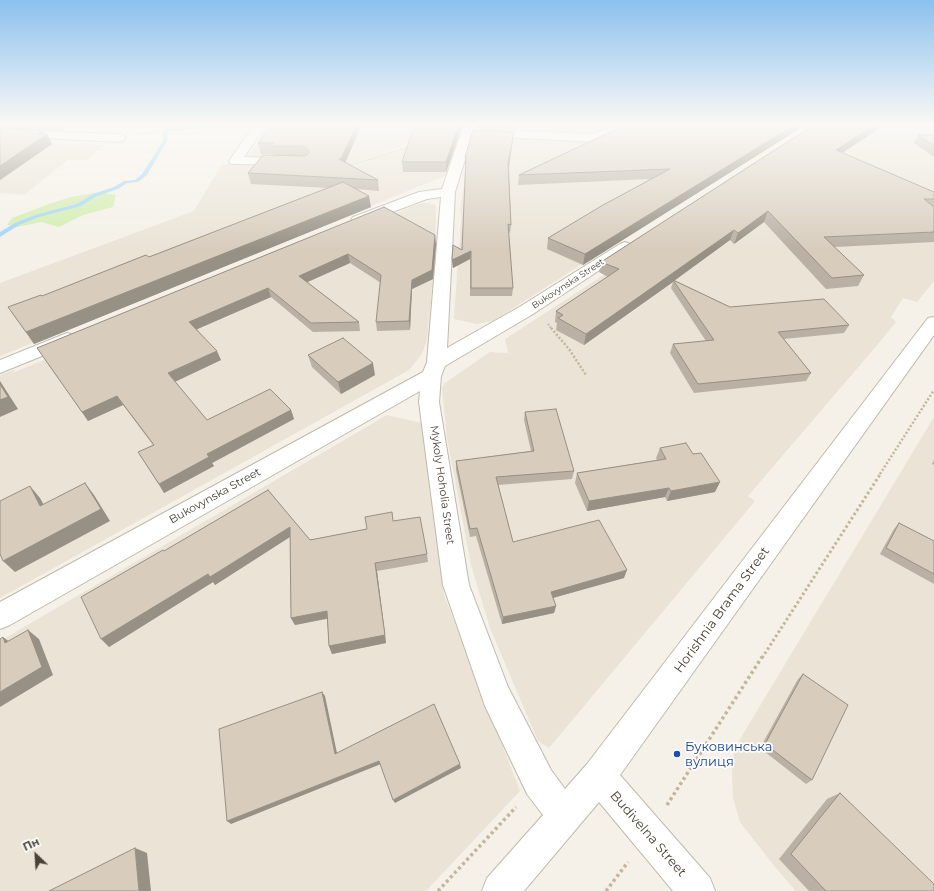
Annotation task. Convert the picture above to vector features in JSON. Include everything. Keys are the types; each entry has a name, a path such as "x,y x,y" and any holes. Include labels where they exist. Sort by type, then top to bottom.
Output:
{"street":[{"name":"Mykoly Hoholia Street","path":"456,166 448,192 434,369 429,402 456,585 496,695 540,782 565,817"},
{"path":"346,224 424,195 448,192"},
{"name":"Bukovynska Street","path":"0,616 434,369 639,238"},
{"name":"Horishnia Brama Street","path":"500,891 599,776 934,322"},
{"path":"0,367 81,334"},
{"name":"Budivelna Street","path":"599,776 697,891"}],"path":[{"path":"344,168 351,166"},
{"path":"527,310 546,322 569,349 586,375"},
{"path":"606,891 649,834 934,390"},
{"path":"438,891 540,782"}],"shaded area":[{"path":"0,166 61,166 24,195 0,193"},
{"path":"221,166 309,167 300,166 347,166 308,179 308,182 355,166 449,166 445,176 0,356 0,283 194,211"},
{"path":"469,166 736,166 493,321 477,324 454,319 461,219 460,209 466,169 469,169"},
{"path":"779,166 934,166 934,281 917,302 903,298 891,317 896,322 748,496 755,501 549,748 538,741 490,628 471,565 447,438 442,388 445,383 490,352 508,353 505,339 731,193"},
{"path":"418,204 434,204 436,206 435,258 427,339 422,354 409,370 0,598 0,375 14,370 15,372"},
{"path":"387,415 422,423 444,595 520,791 426,891 0,891 0,641"},
{"path":"934,417 934,891 796,891 740,822 733,798 732,773 734,753 743,734"}],"green space":[{"path":"100,192 116,195 113,207 83,215 59,227 41,222 17,227 7,225 12,218 49,204 71,197"}],"building":[{"path":"254,166 351,166 378,180 248,173"},
{"path":"466,166 508,166 511,225 508,224 513,288 471,288 471,251 452,260 453,245 462,250"},
{"path":"539,166 729,166 585,254 548,238 603,205 670,169 519,175"},
{"path":"751,166 872,166 934,192 934,199 924,199 934,207 934,232 824,237 864,275 832,278 768,211 738,233 734,230 586,334 558,318 563,315 556,311 619,269 601,262"},
{"path":"343,182 369,196 26,332 8,307 41,295 42,296 146,255 149,257"},
{"path":"384,207 435,235 432,270 412,280 409,321 376,322 381,275 348,254 299,276 359,322 311,323 268,288 189,322 217,351 168,373 207,420 270,389 291,410 207,454 209,457 159,484 138,452 154,445 117,396 82,412 37,348"},
{"path":"673,280 730,307 824,299 849,325 778,332 811,373 698,384 673,344 714,340"},
{"path":"343,338 373,363 338,382 308,355"},
{"path":"0,384 8,397 0,400"},
{"path":"556,409 574,471 496,477 513,542 599,520 627,570 551,592 556,606 503,617 477,528 470,529 456,461 534,451 525,412"},
{"path":"686,443 693,454 701,453 720,482 671,491 669,488 589,501 577,473 666,459 660,448"},
{"path":"85,483 101,509 3,561 0,554 0,501 30,486 40,506"},
{"path":"268,490 310,540 367,529 365,517 392,512 393,521 420,517 427,554 375,563 385,635 329,646 327,611 291,618 290,527 210,577 208,574 101,639 81,597 163,550 164,551"},
{"path":"899,523 934,541 934,574 886,548"},
{"path":"28,630 42,667 0,692 0,639 3,637 5,643"},
{"path":"803,674 848,705 812,780 765,744"},
{"path":"322,692 335,754 434,704 460,764 393,800 379,761 227,821 219,729"},
{"path":"840,793 934,884 934,891 826,891 791,854"},
{"path":"135,848 139,891 49,891"}],"waterway":[{"path":"0,235 17,224 37,216 79,205 95,195 116,188 126,182 136,181 144,175 150,166"}],"place":[{"name":"Буковинська вулиця","path":"677,754"}]}
